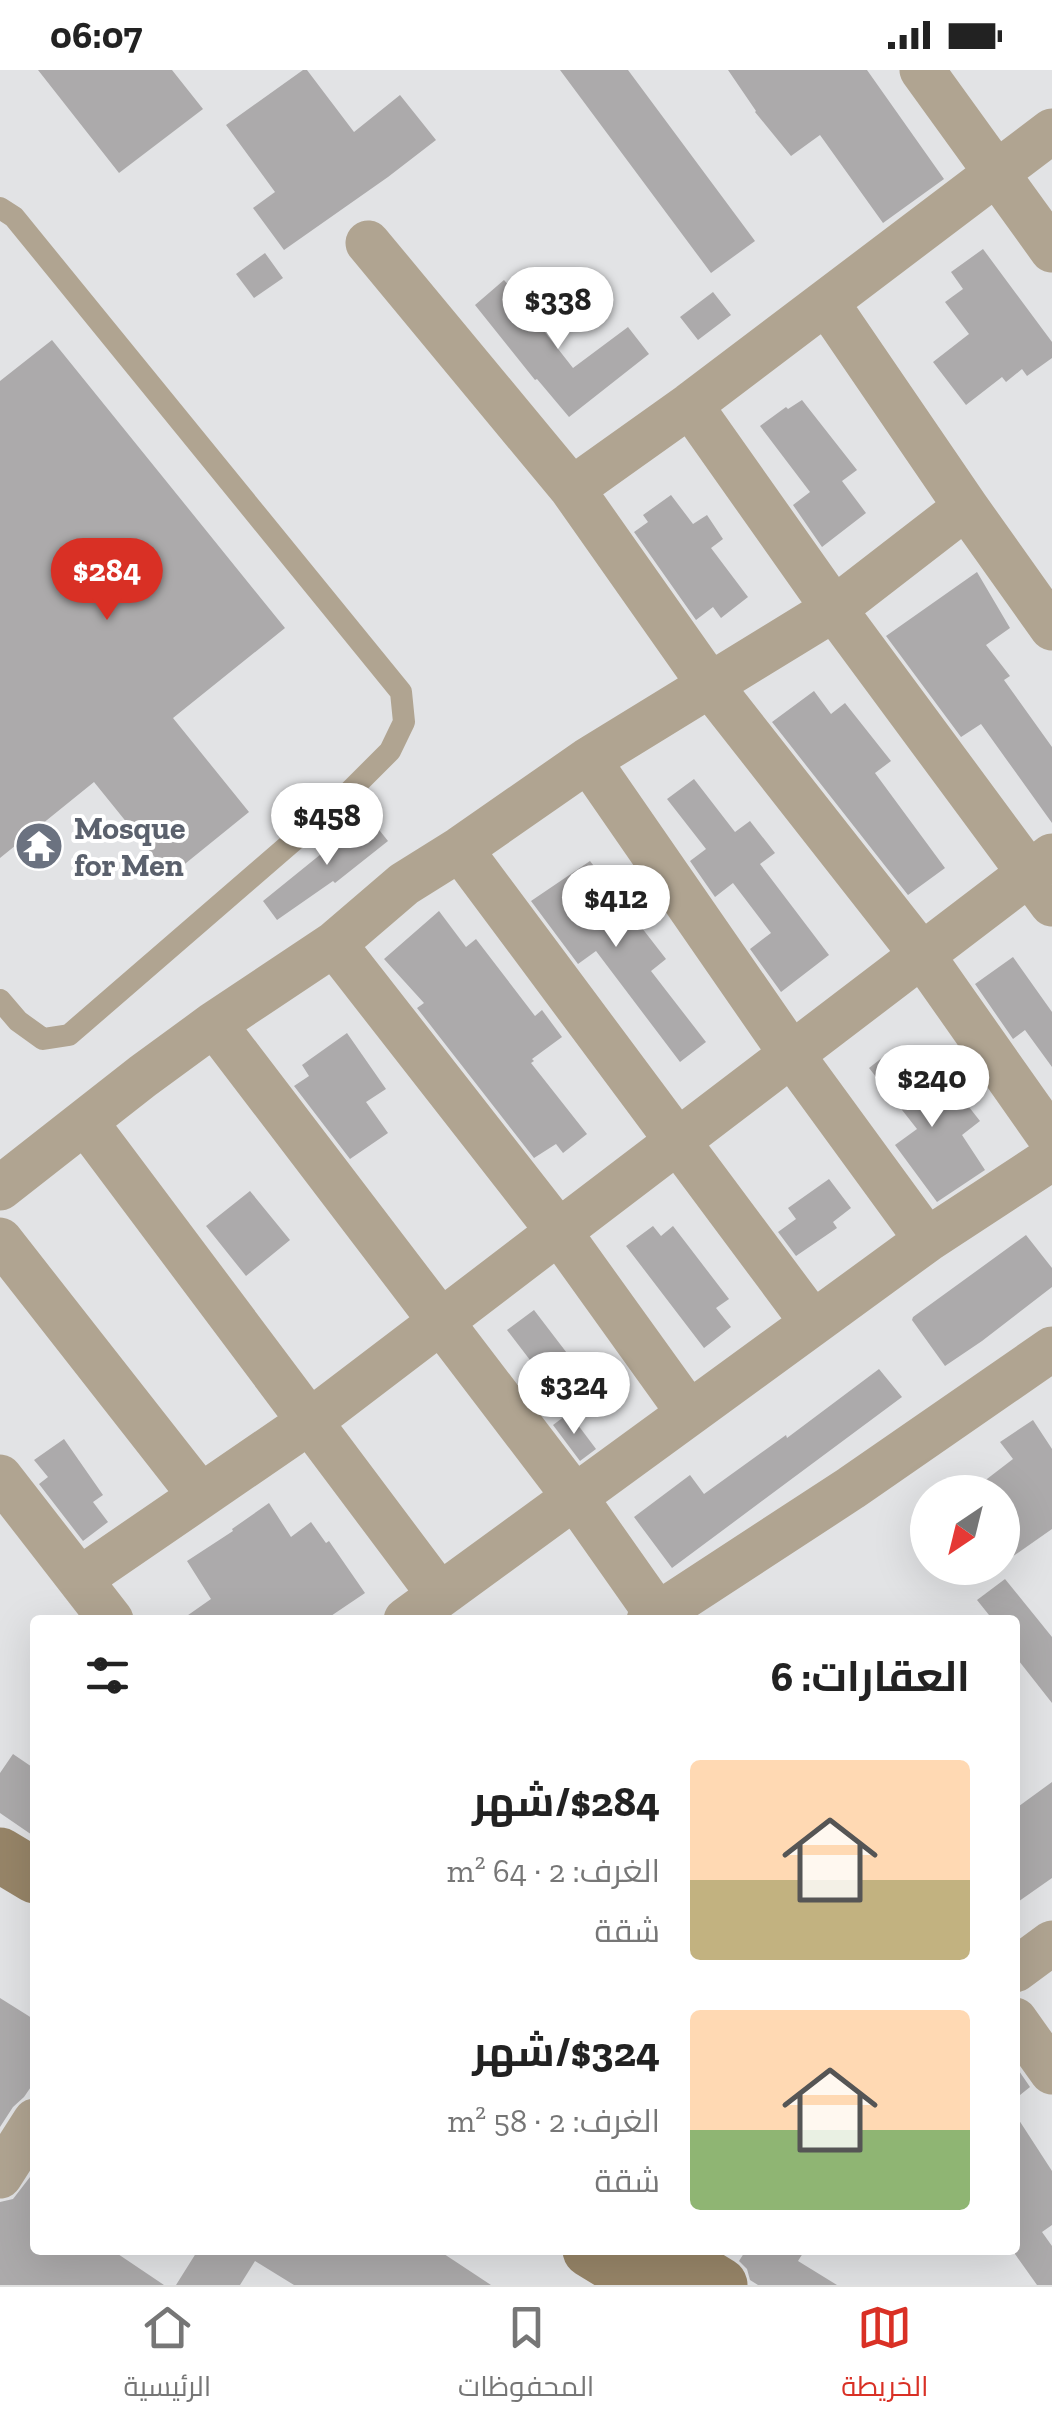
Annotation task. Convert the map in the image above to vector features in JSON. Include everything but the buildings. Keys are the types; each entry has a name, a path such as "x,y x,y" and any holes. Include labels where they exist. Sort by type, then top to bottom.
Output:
{"main road":[{"path":"0,1855 30,1873"},
{"path":"0,1892 30,1910"},
{"path":"637,2262 720,2285"}],"street":[{"path":"922,70 1052,250"},
{"path":"572,488 690,405 1052,131"},
{"path":"368,243 572,488 710,685 922,955 1052,1140"},
{"path":"826,302 1052,628"},
{"path":"80,1578 309,1422 922,955 1044,878 834,609 690,405"},
{"path":"0,1188 214,1024 334,944 404,884 460,850 588,760 834,609 966,507"},
{"path":"588,760 926,1240"},
{"path":"460,850 812,1323"},
{"path":"334,944 559,1232 689,1413"},
{"path":"214,1024 574,1496 652,1615"},
{"path":"86,1123 309,1422 423,1607 926,1240 1052,1158"},
{"path":"0,1240 200,1495"},
{"path":"656,1615 851,1488 1052,1349"},
{"path":"0,1477 107,1615"},
{"path":"1020,1966 1052,1943"},
{"path":"1020,2027 1052,2072"},
{"path":"0,2176 30,2129"}],"lane":[{"path":"0,208 14,216 402,692 404,722 390,751 343,798 69,1035 44,1039 18,1021 0,1000"}],"place":[{"name":"Mosque for Men","path":"39,846"}]}
